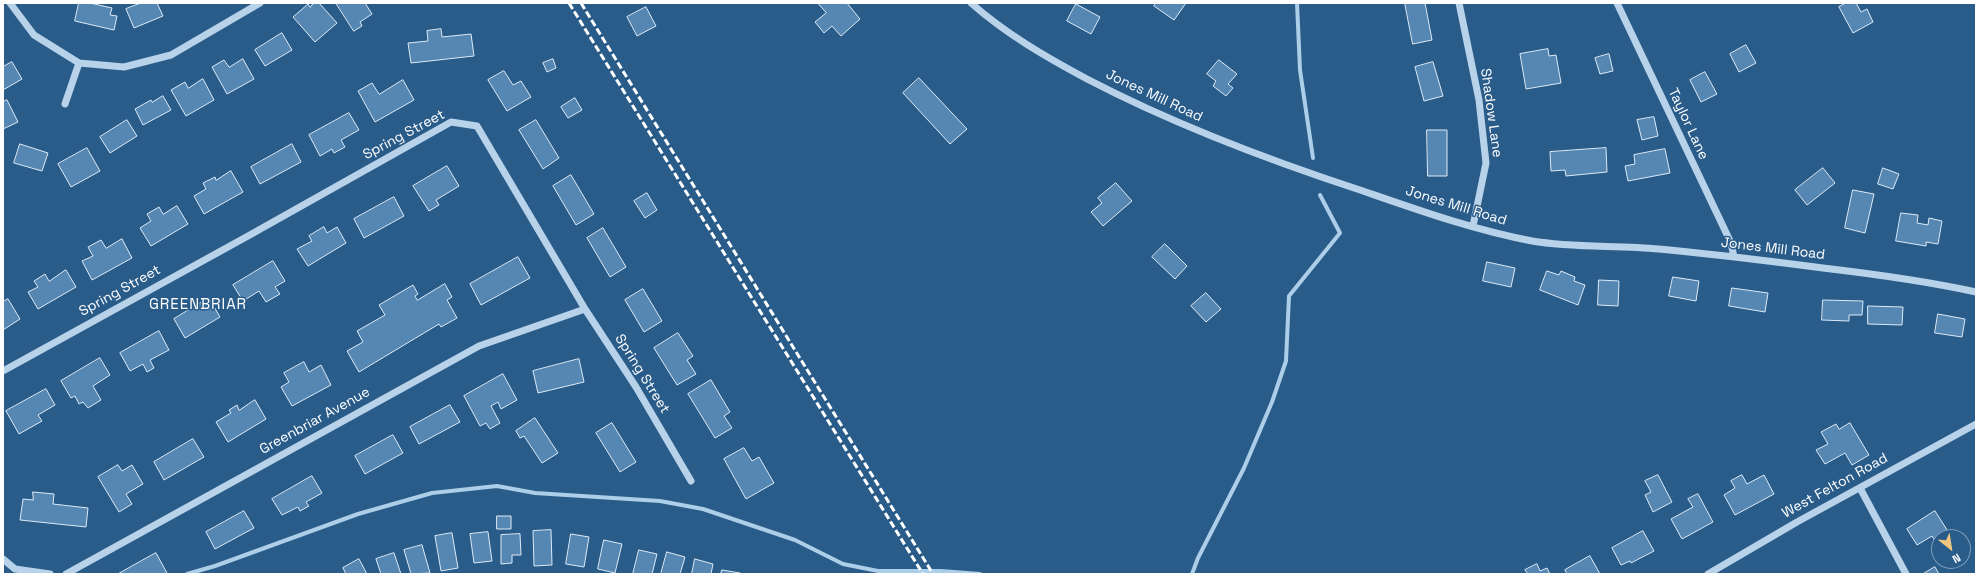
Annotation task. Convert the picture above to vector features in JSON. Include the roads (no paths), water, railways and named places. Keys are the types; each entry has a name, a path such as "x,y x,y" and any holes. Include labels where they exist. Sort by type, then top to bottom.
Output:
{"street":[{"path":"10,3 34,35 79,62 124,67 171,55 260,3"},
{"name":"Jones Mill Road","path":"971,3 998,25 1027,45 1107,89 1157,113 1284,164 1473,226 1533,241 1657,249 1734,257 1880,275 1976,292"},
{"name":"Shadow Lane","path":"1459,3 1479,100 1486,163 1473,226"},
{"name":"Taylor Lane","path":"1617,3 1731,244 1734,257"},
{"path":"65,104 79,62"},
{"name":"Spring Street","path":"3,371 451,122 477,126 585,309 636,387 691,482"},
{"name":"Greenbriar Avenue","path":"66,574 479,346 585,309"},
{"name":"West Felton Road","path":"1708,574 1797,522 1976,424"},
{"path":"1860,488 1906,574"},
{"path":"3,559 15,569 50,574"}],"waterway":[{"path":"1297,3 1300,70 1313,158"},
{"path":"1192,574 1198,558 1244,468 1272,402 1286,361 1289,296 1340,233 1320,195"},
{"path":"187,574 215,566 358,514 432,493 497,486 535,493 660,501 703,509 795,540 843,564 878,571 941,571 980,574"}],"railway":[{"path":"569,3 923,574"},
{"path":"581,3 933,574"}],"district":[{"name":"GREENBRIAR","path":"198,305"}]}
